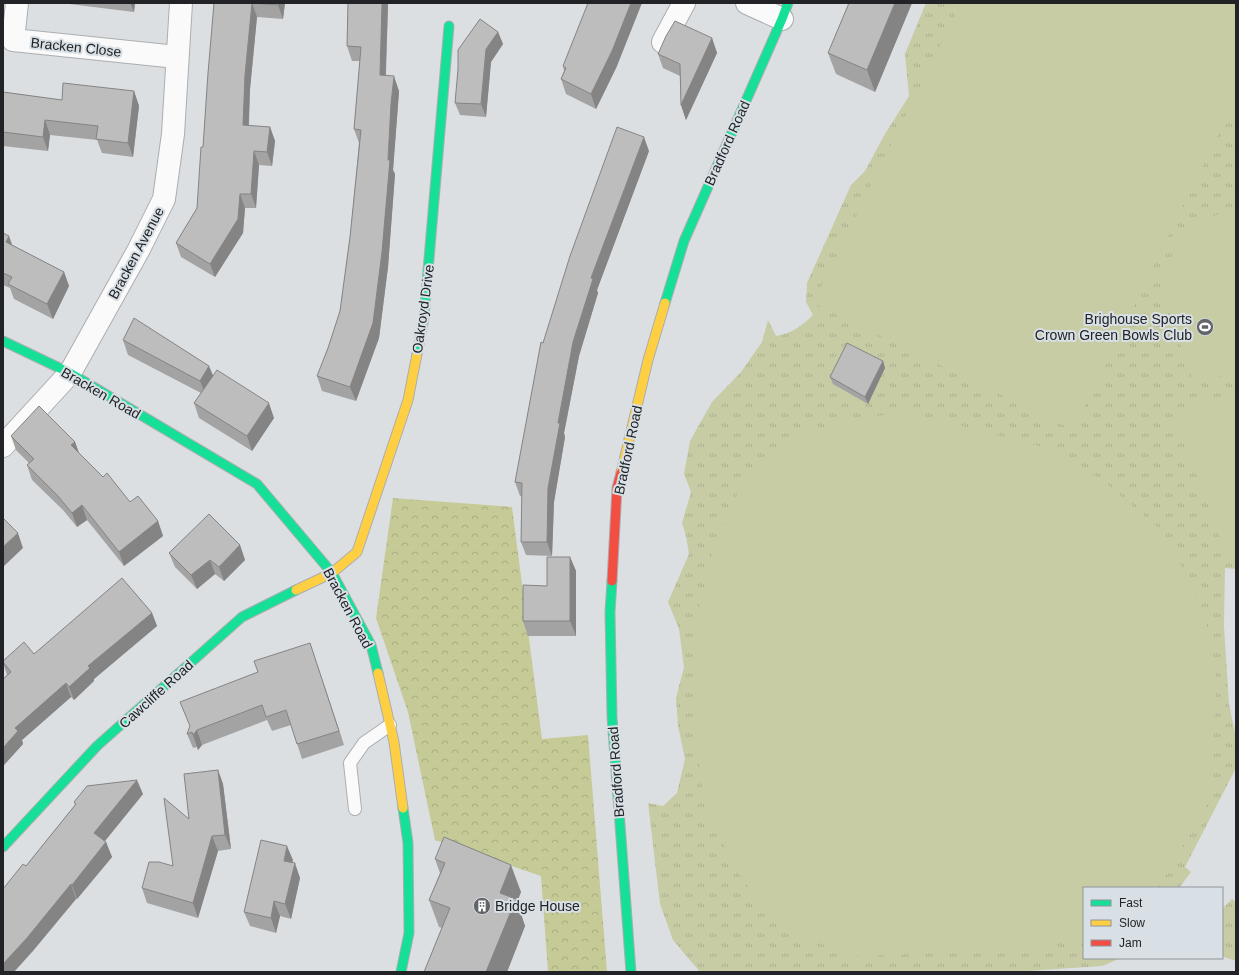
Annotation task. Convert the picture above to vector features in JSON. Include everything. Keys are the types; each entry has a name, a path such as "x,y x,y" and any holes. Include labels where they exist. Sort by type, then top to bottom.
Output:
{"street":[{"name":"Bracken Close","path":"17,3 13,40 177,56"},
{"name":"Bracken Avenue","path":"3,446 70,373 138,251 164,199 173,134 181,3"},
{"path":"663,42 684,3"},
{"path":"747,3 785,11"},
{"name":"Bradford Road","path":"631,972 612,717 610,612 617,488 648,360 684,241 785,11"},
{"name":"Oakroyd Drive","path":"332,573 357,552 408,400 424,317 449,26"},
{"name":"Bracken Road","path":"3,341 70,373 257,484 332,573 371,645 394,742 408,843 409,933 401,972"},
{"name":"Cawcliffe Road","path":"3,847 97,746 242,617 332,573"}],"lane":[{"path":"355,809 350,762 364,743 390,725"}],"green space":[{"path":"926,3 1236,3 1236,569 1225,568 1224,626 1229,704 1236,737 1236,768 1185,867 1191,872 1180,887 1083,887 1083,959 1119,959 1102,966 1011,972 700,972 673,940 660,904 648,803 663,806 677,793 685,759 678,726 676,698 684,667 679,629 668,602 689,554 682,523 691,492 684,474 690,441 712,402 741,372 762,342 768,320 776,336 787,333 796,328 813,315 806,302 807,283 851,185 865,171 885,134 909,96 905,54"},
{"path":"961,3 1236,3 1236,98 1073,430 813,303"},
{"name":"Brighouse Sports Crown Green Bowls Club","path":"1236,208 1236,371 1194,384 1160,283 1184,227"},
{"path":"1236,391 1236,558 1229,561 1174,415"},
{"path":"903,411 1043,447 1101,479 1165,534 1203,609 1217,680 1209,802 1159,887 1083,887 1083,934 1049,947 849,957 785,926 743,881 705,809 695,734 698,614 715,540 749,470 812,430"},
{"path":"393,498 512,507 542,739 588,735 607,972 548,972 541,876 435,840 408,712 376,618"},
{"path":"1232,899 1236,902 1236,961 1223,956 1223,908"}],"building":[{"path":"214,3 252,3 245,75 243,125 270,127 267,152 254,151 251,194 240,194 238,219 210,264 176,243 197,208"},
{"path":"252,3 279,3 278,5"},
{"path":"348,3 382,3 380,75 394,76 388,160 390,160 382,252 373,323 350,387 317,376 340,311 350,237 361,130 354,129 361,47 347,46"},
{"path":"588,3 631,3 612,51 591,94 561,79 566,68 563,66"},
{"path":"849,3 895,3 867,70 828,53"},
{"path":"480,19 498,32 486,49 481,104 455,103 458,50"},
{"path":"675,21 712,38 681,105 680,64 658,54"},
{"path":"63,83 134,91 128,143 96,139 98,126 45,120 43,137 3,132 3,92 62,100"},
{"path":"617,127 644,137 591,278 593,279 573,342 548,488 547,542 521,542 522,483 515,482 541,342 543,343 570,256"},
{"path":"3,233 9,236 6,242 64,272 47,304 8,284 12,277 3,273"},
{"path":"134,318 209,366 200,381 123,340"},
{"path":"847,343 883,361 865,397 830,377"},
{"path":"217,370 269,403 247,436 194,403"},
{"path":"39,406 75,442 71,445 103,477 107,473 130,502 138,496 158,521 119,552 82,505 72,513 58,496 27,465 34,459 11,436"},
{"path":"209,514 240,545 219,567 210,560 191,575 169,553"},
{"path":"3,518 18,533 3,547"},
{"path":"547,557 570,557 570,621 523,621 523,585 547,586"},
{"path":"122,578 152,613 88,666 90,668 69,687 66,683 15,728 18,731 3,748 3,679 11,672 3,661 24,642 34,654"},
{"path":"310,643 339,731 297,744 286,710 266,717 262,705 197,730 193,735 192,732 187,734 190,726 180,702 258,672 254,661"},
{"path":"218,770 225,835 212,836 193,903 142,888 149,862 159,862 173,866 164,798 189,819 184,774"},
{"path":"137,780 94,833 106,842 72,885 71,884 27,938 3,964 3,889 23,864 26,866 76,804 74,802 87,786"},
{"name":"Bridge House","path":"444,837 511,865 500,893 516,899 486,972 424,972 450,908 429,900 445,863 435,859"},
{"path":"261,840 287,846 284,861 295,863 285,904 274,901 271,918 244,912"}],"traffic: fast":[{"path":"665,303 684,241 788,3"},
{"path":"417,354 424,317 449,26"},
{"path":"3,341 70,373 257,484 332,573 371,645 378,673"},
{"path":"612,581 610,612 612,717 631,972"},
{"path":"3,847 97,746 242,617 296,590"},
{"path":"401,972 409,933 408,843 403,808"}],"traffic: slow":[{"path":"621,473 648,360 665,303"},
{"path":"296,590 332,573 357,552 408,400 417,354"},
{"path":"378,673 394,742 403,808"}],"traffic: jam":[{"path":"612,581 617,488 621,473"}],"place":[{"name":"Brighouse Sports Crown Green Bowls Club","path":"1205,327"},
{"name":"Bridge House","path":"482,906"}]}
